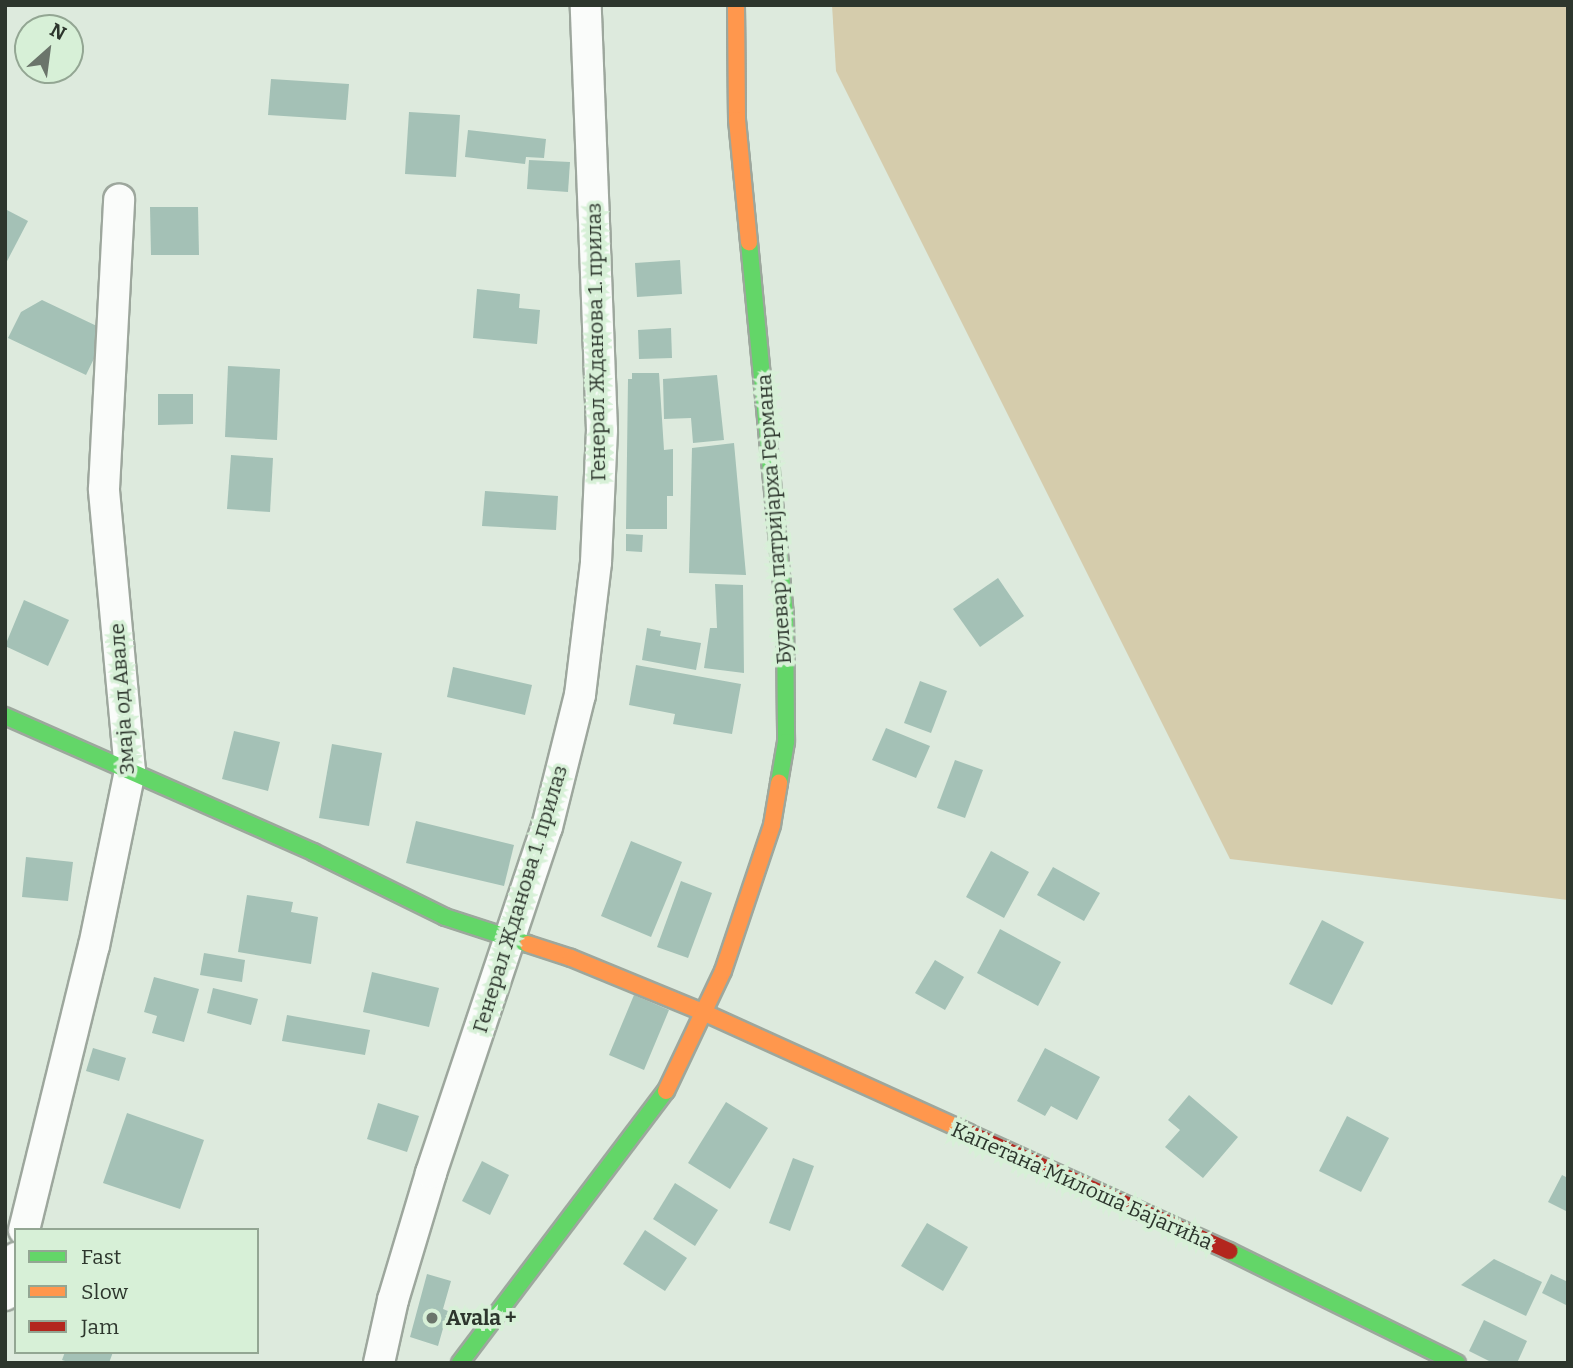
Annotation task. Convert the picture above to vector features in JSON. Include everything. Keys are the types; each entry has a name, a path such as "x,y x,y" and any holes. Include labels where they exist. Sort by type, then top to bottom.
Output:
{"street":[{"name":"Генерал Жданова 1. прилаз","path":"379,1363 393,1300 431,1173 547,827 580,695 596,562 602,430 586,5"},
{"name":"Булевар патријарха Германа","path":"460,1363 661,1100 705,1013 734,942 765,850 786,742 783,575 737,120 736,5"},
{"name":"Змаја од Авале","path":"24,1228 94,946 130,771 104,489 119,199"},
{"name":"Капетана Милоша Бајагића","path":"5,716 313,852 445,917 570,958 705,1013 1272,1272 1457,1363"},
{"path":"5,1295 14,1265"}],"shaded area":[{"path":"832,5 1568,5 1568,900 1230,859 836,71"}],"building":[{"path":"271,79 349,84 346,120 268,115"},
{"path":"409,112 460,115 456,177 405,174"},
{"path":"468,130 546,139 544,158 526,157 525,164 465,157"},
{"path":"529,160 570,162 568,192 527,189"},
{"path":"150,207 198,207 199,255 151,255"},
{"path":"5,209 28,221 5,265"},
{"path":"680,260 682,294 637,297 635,263"},
{"path":"477,289 520,294 519,308 540,310 537,344 473,338"},
{"path":"42,300 101,328 95,341 101,344 86,375 8,338 21,312"},
{"path":"671,328 672,358 639,359 638,330"},
{"path":"228,366 280,369 277,440 225,437"},
{"path":"632,373 659,373 664,450 673,449 673,496 667,496 667,529 626,529 628,379 632,379"},
{"path":"717,375 724,440 693,443 691,418 664,419 663,379"},
{"path":"158,394 193,394 193,424 158,425"},
{"path":"734,443 746,575 689,573 692,448"},
{"path":"231,455 273,458 270,512 227,509"},
{"path":"485,491 558,496 556,530 482,526"},
{"path":"626,534 643,535 642,552 626,551"},
{"path":"998,578 1024,616 980,647 953,609"},
{"path":"715,584 743,585 744,673 704,668 710,628 717,628"},
{"path":"24,600 69,620 48,666 5,646"},
{"path":"647,628 661,631 660,636 701,643 696,670 642,660"},
{"path":"636,665 741,684 732,734 673,724 675,714 629,705"},
{"path":"453,667 532,685 525,715 447,697"},
{"path":"920,681 947,691 931,733 904,723"},
{"path":"886,728 930,746 916,778 872,760"},
{"path":"234,731 280,742 268,791 222,779"},
{"path":"332,744 382,753 369,826 319,818"},
{"path":"955,760 983,770 965,818 937,808"},
{"path":"416,821 514,845 504,886 406,863"},
{"path":"631,841 682,862 651,937 601,916"},
{"path":"991,851 1029,872 1004,918 966,897"},
{"path":"26,857 73,862 68,901 22,897"},
{"path":"1053,867 1100,893 1084,921 1037,895"},
{"path":"681,881 712,893 688,958 657,947"},
{"path":"247,895 293,902 291,912 318,917 311,964 238,952"},
{"path":"1322,920 1364,942 1332,1005 1289,984"},
{"path":"1000,929 1061,962 1038,1006 977,973"},
{"path":"204,953 245,960 242,982 200,975"},
{"path":"935,960 964,977 945,1010 915,993"},
{"path":"372,972 439,988 429,1027 363,1012"},
{"path":"154,977 199,989 184,1042 152,1033 157,1016 144,1012"},
{"path":"213,988 258,999 251,1025 207,1013"},
{"path":"634,995 669,1010 644,1070 609,1055"},
{"path":"287,1015 370,1030 365,1055 282,1041"},
{"path":"93,1048 126,1058 119,1081 86,1071"},
{"path":"1045,1048 1100,1077 1077,1120 1051,1106 1045,1116 1017,1101"},
{"path":"1189,1095 1238,1137 1203,1178 1165,1147 1180,1130 1168,1120"},
{"path":"726,1102 768,1128 730,1189 688,1163"},
{"path":"378,1103 419,1116 407,1152 367,1139"},
{"path":"127,1113 204,1140 180,1209 103,1183"},
{"path":"1347,1116 1389,1138 1361,1192 1319,1171"},
{"path":"793,1158 814,1166 790,1231 769,1223"},
{"path":"482,1161 509,1175 490,1215 462,1201"},
{"path":"1562,1175 1568,1178 1568,1212 1548,1202"},
{"path":"675,1183 718,1210 695,1246 653,1219"},
{"path":"927,1223 968,1247 943,1291 901,1266"},
{"path":"645,1230 687,1258 665,1291 623,1264"},
{"path":"1494,1259 1542,1282 1526,1316 1461,1285"},
{"path":"427,1274 451,1281 443,1309 448,1311 438,1346 410,1337"},
{"path":"1551,1274 1568,1282 1568,1306 1542,1293"},
{"path":"1484,1320 1527,1341 1517,1363 1493,1363 1469,1351"},
{"path":"64,1354 112,1354 109,1363 71,1363 62,1360"}],"traffic: fast":[{"path":"749,242 785,616 786,742 779,783"},
{"path":"5,716 313,852 445,917 528,944"},
{"path":"460,1363 666,1091"},
{"path":"1229,1251 1457,1363"}],"traffic: slow":[{"path":"736,5 737,120 749,242"},
{"path":"666,1091 723,971 772,825 779,783"},
{"path":"528,944 571,958 705,1013 969,1133"}],"traffic: jam":[{"path":"969,1133 1229,1251"}],"place":[{"name":"Avala +","path":"432,1318"}]}
